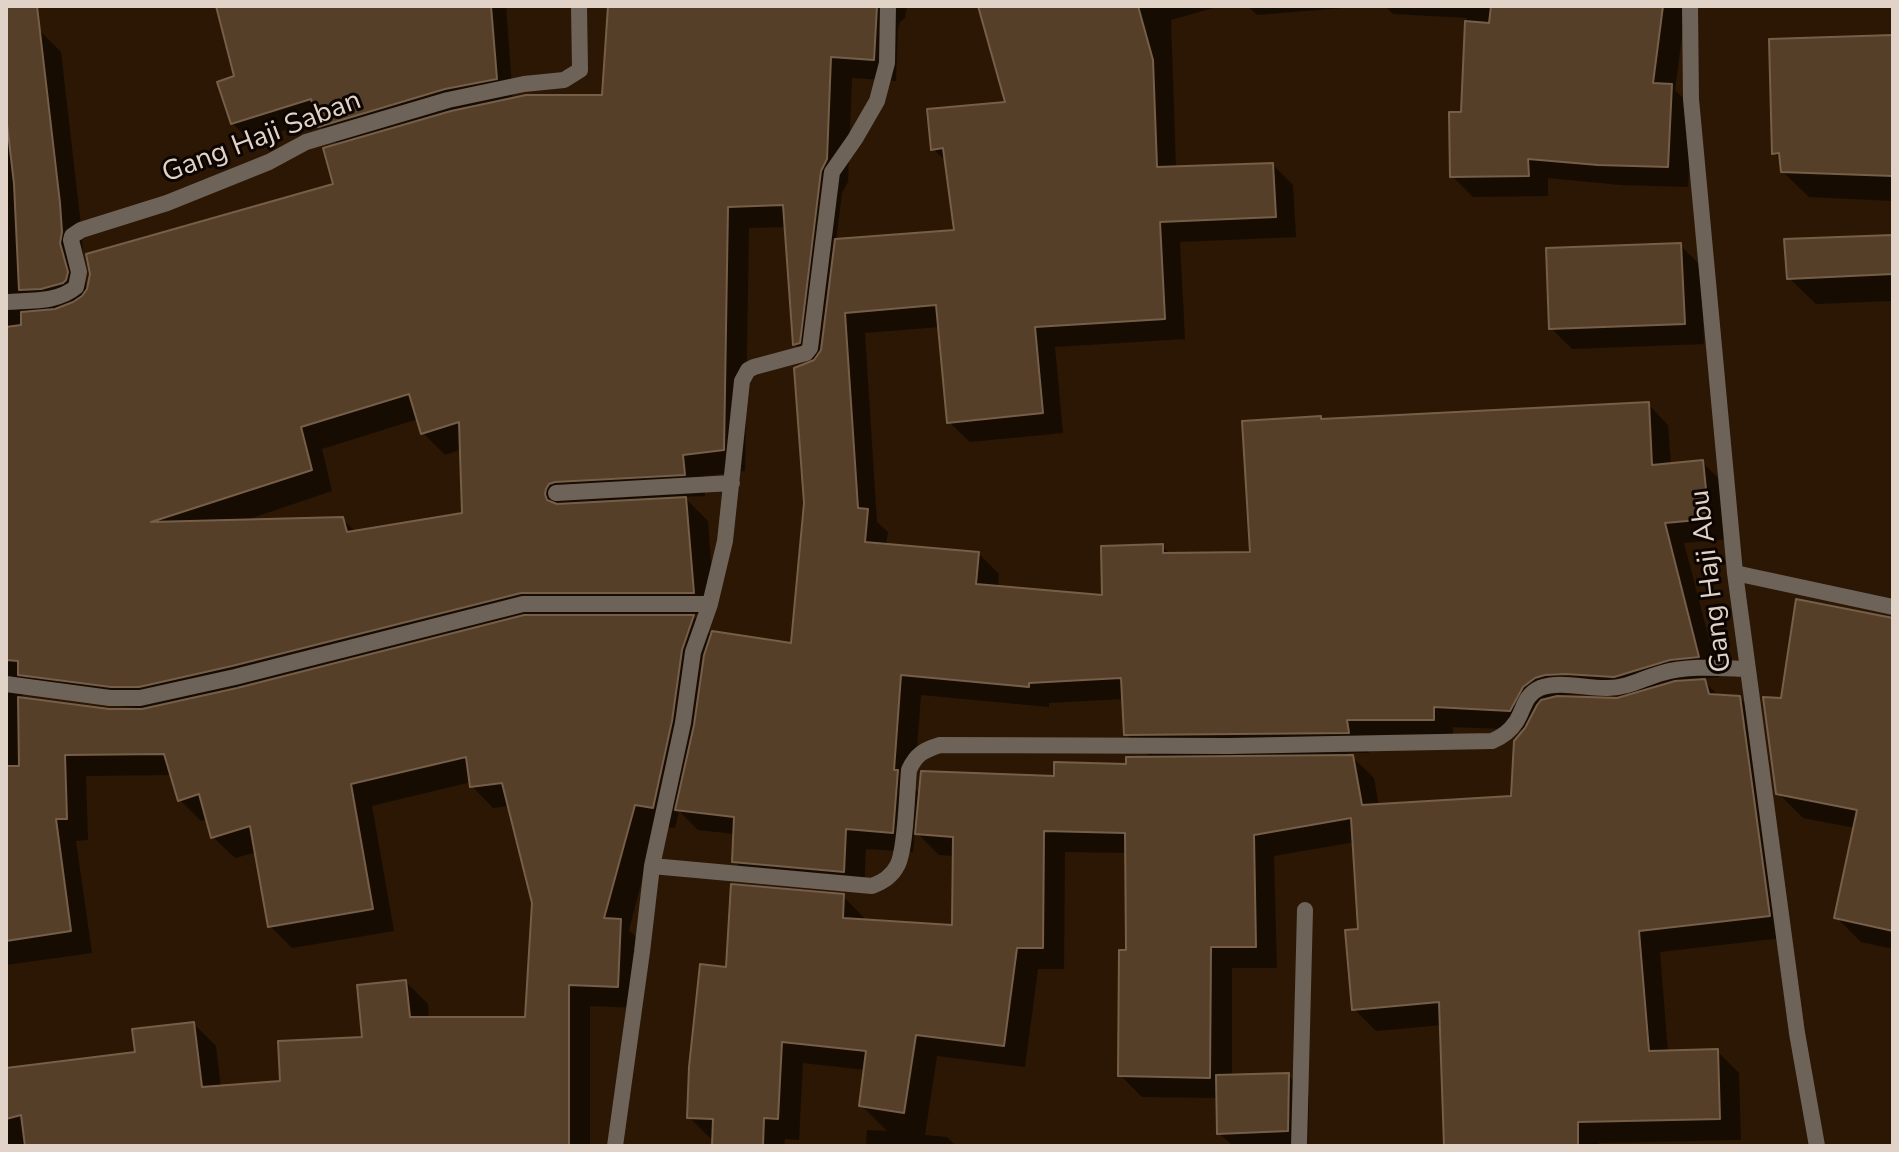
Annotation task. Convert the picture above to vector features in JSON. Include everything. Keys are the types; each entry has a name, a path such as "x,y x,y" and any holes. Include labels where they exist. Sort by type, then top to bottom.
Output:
{"street":[{"name":"Gang Haji Saban","path":"6,302 54,299 76,287 79,272 71,240 81,230 167,203 269,162 306,142 448,100 524,84 564,80 580,70 579,6"},
{"path":"615,1146 652,866 683,723 693,652 710,604 725,541 742,381 748,370 754,367 806,353 810,348 832,172 877,101 887,63 888,6"},
{"name":"Gang Haji Abu","path":"1690,6 1691,99 1735,573 1797,1033 1817,1146"},
{"path":"556,493 732,483"},
{"path":"1735,573 1893,607"},
{"path":"6,684 110,698 140,698 523,604 710,604"},
{"path":"652,866 877,884 891,875 901,857 909,770 920,753 940,745 1229,746 1492,741 1508,732 1517,722 1530,695 1542,687 1608,688 1696,667 1748,669"},
{"path":"1299,1146 1305,910"}],"building":[{"path":"6,6 37,6 60,203 60,243 68,272 63,283 41,289 19,290 14,184 6,115"},
{"path":"216,6 491,6 497,79 445,89 318,127 311,99 231,124 217,82 234,76"},
{"path":"608,6 877,6 874,60 831,57 827,159 821,171 800,343 793,345 783,205 728,207 724,450 683,455 685,475 555,482 546,489 547,500 557,504 686,497 694,593 521,593 139,687 111,687 18,675 18,661 6,660 6,327 21,325 21,312 55,309 82,296 90,274 86,254 333,184 323,148 451,111 526,95 602,95","holes":["409,394 421,434 459,422 462,513 347,532 343,517 151,522 312,470 301,427"]},
{"path":"978,6 1138,6 1153,60 1157,167 1273,163 1276,217 1160,222 1165,319 1035,327 1043,413 947,423 936,305 845,313 858,508 868,509 865,542 979,552 976,584 1102,595 1101,546 1163,544 1163,553 1250,552 1242,421 1649,402 1652,465 1703,460 1709,519 1665,523 1699,657 1670,660 1614,677 1545,675 1523,687 1510,711 1434,707 1434,720 1347,720 1349,733 1124,735 1121,678 1029,683 1029,687 901,675 893,833 846,829 844,872 732,862 734,817 675,810 694,725 704,655 712,631 791,643 804,503 794,368 814,360 821,350 835,239 954,230 943,148 931,150 927,109 1005,102"},
{"path":"1491,6 1663,6 1653,83 1672,84 1668,167 1528,159 1529,176 1450,177 1449,112 1461,112 1465,21 1489,23"},
{"path":"1893,35 1893,176 1781,172 1779,153 1772,154 1769,39"},
{"path":"1893,235 1893,274 1787,279 1784,239"},
{"path":"1681,243 1685,324 1549,329 1546,248"},
{"path":"1796,599 1893,618 1893,931 1834,918 1857,810 1776,794 1763,697 1781,698"},
{"path":"524,615 694,615 682,650 672,721 653,808 635,805 604,918 621,919 618,987 569,985 569,1146 25,1146 21,1115 6,1119 6,1068 135,1052 132,1029 194,1022 202,1087 280,1081 278,1041 362,1037 357,985 406,980 410,1017 525,1017 532,903 502,783 470,787 466,757 351,784 373,909 268,927 250,826 211,838 199,794 178,801 164,754 65,755 67,819 56,819 71,931 6,941 6,766 19,766 18,697 109,709 142,709"},
{"path":"1705,679 1709,694 1740,696 1770,916 1639,931 1649,1051 1718,1049 1720,1119 1578,1122 1578,1146 1444,1146 1439,1002 1352,1010 1345,930 1358,929 1351,818 1254,835 1256,947 1211,947 1210,1078 1118,1076 1119,950 1126,950 1125,833 1044,831 1043,948 1017,948 1004,1046 916,1035 904,1113 859,1106 866,1051 782,1042 778,1119 764,1118 763,1146 712,1146 713,1119 687,1118 700,964 726,967 731,884 844,894 843,918 952,925 953,837 915,834 921,771 1054,776 1054,762 1126,764 1126,757 1353,755 1362,805 1511,796 1514,741 1541,700 1557,696 1617,698 1675,681"},
{"path":"1289,1073 1288,1131 1217,1134 1216,1075"}]}
